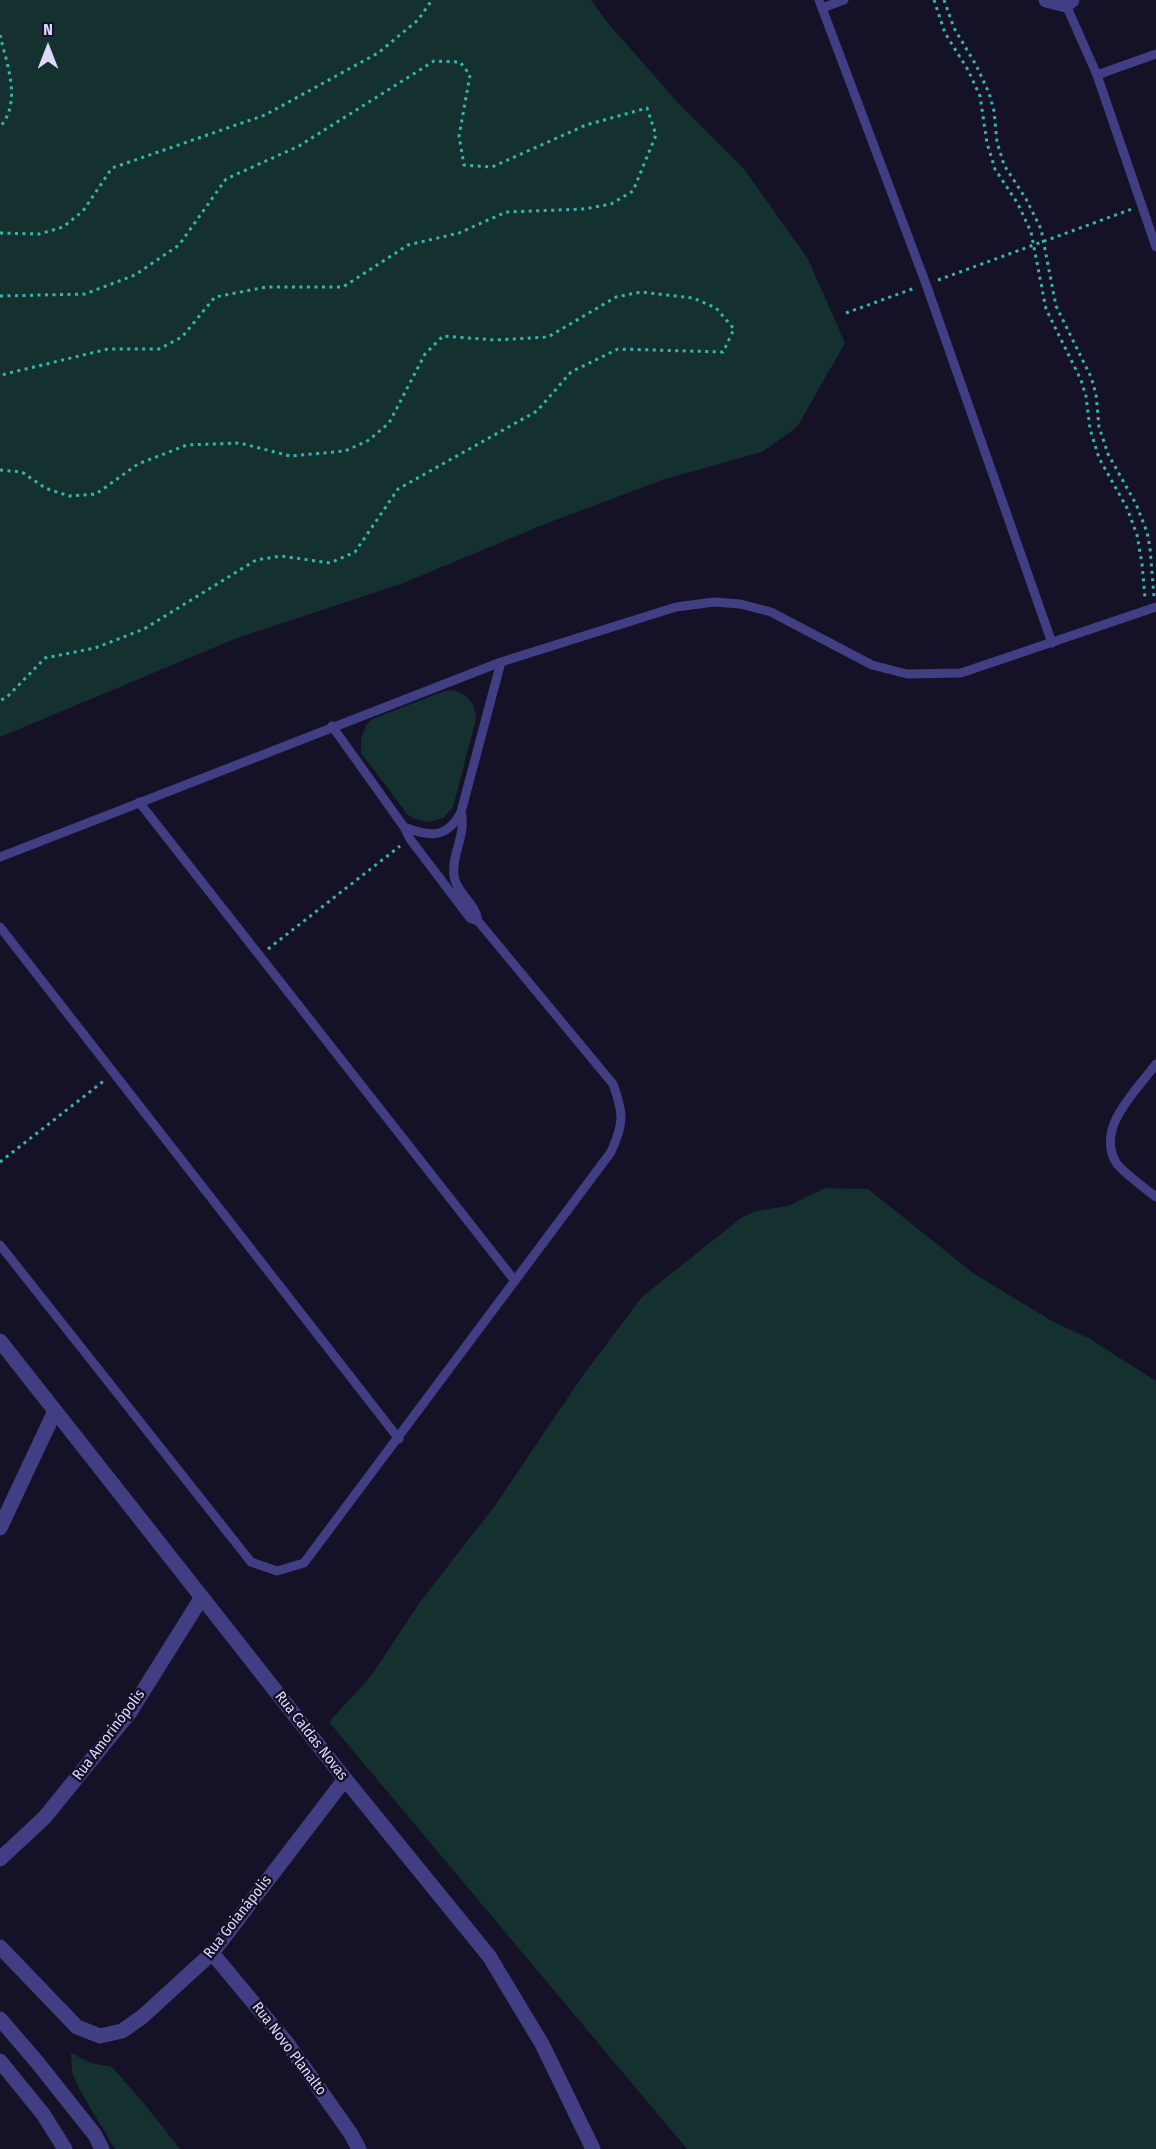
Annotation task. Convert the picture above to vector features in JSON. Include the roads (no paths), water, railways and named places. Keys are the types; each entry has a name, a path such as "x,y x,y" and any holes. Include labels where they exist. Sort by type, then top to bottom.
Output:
{"street":[{"path":"1046,0 1069,3"},
{"name":"Rua Caldas Novas","path":"0,1341 345,1779 489,1956 542,2044 593,2149"},
{"path":"0,1528 55,1411"},
{"name":"Rua Amorinópolis","path":"0,1859 45,1817 130,1712 202,1597"},
{"name":"Rua Goianápolis","path":"0,1947 77,2027 100,2036 122,2031 142,2017 212,1953 345,1779"},
{"name":"Rua Novo Planalto","path":"212,1953 287,2043 351,2134 359,2149"},
{"path":"0,2019 87,2126 102,2149"},
{"path":"0,2061 43,2114 65,2149"}],"lane":[{"path":"844,0 821,4 926,284 1052,643"},
{"path":"1069,3 1097,75 1156,247"},
{"path":"1097,75 1156,54"},
{"path":"0,857 501,662 676,607 714,602 740,604 771,612 872,665 907,674 961,673 1152,608"},
{"path":"404,827 422,833 444,833 455,823 461,812 501,662"},
{"path":"0,1245 251,1562 277,1571 304,1563 399,1439 611,1152 620,1132 621,1108 613,1084 478,921 470,918 410,839 333,726"},
{"path":"139,802 515,1281"},
{"path":"461,812 464,823 453,863 453,874 455,883 477,913 478,921"},
{"path":"0,927 399,1439"},
{"path":"1156,1064 1113,1122 1109,1137 1117,1164 1156,1197"}]}
